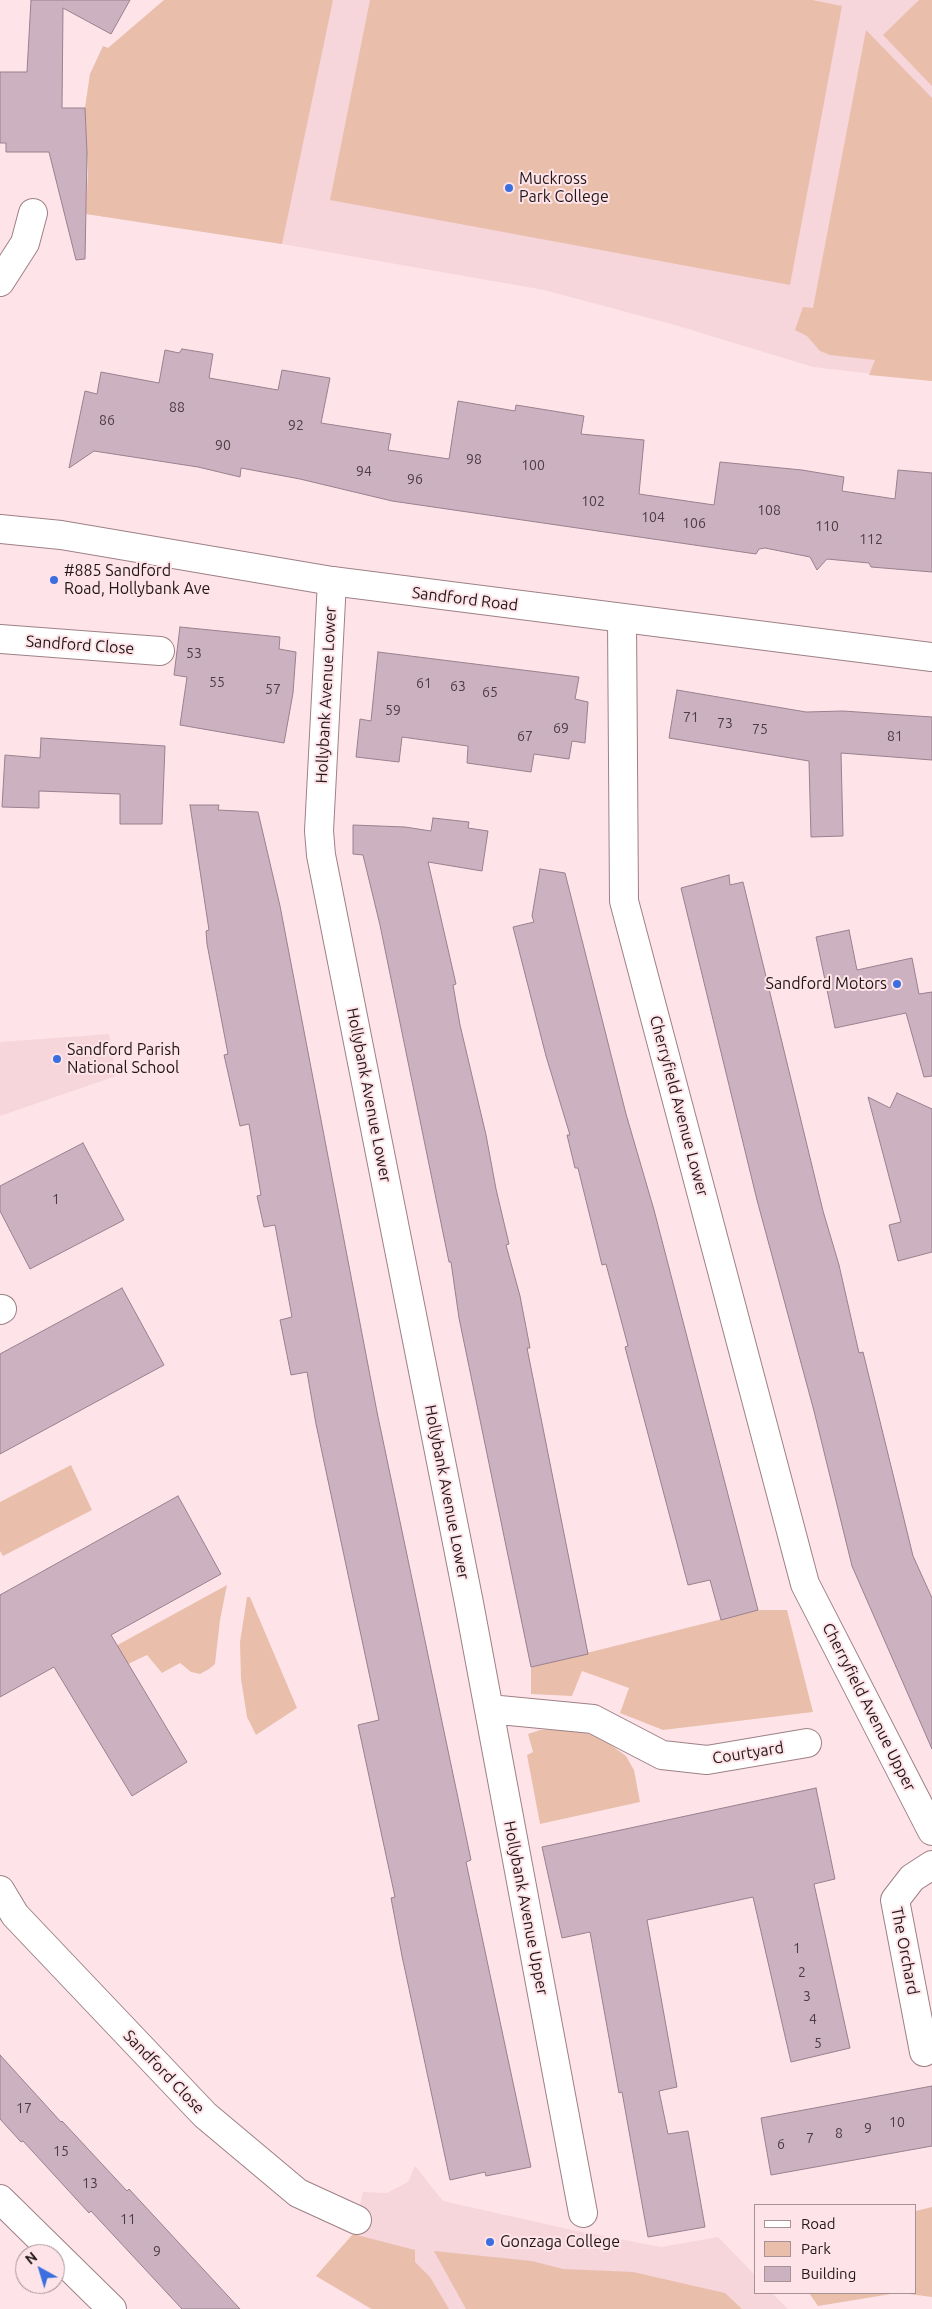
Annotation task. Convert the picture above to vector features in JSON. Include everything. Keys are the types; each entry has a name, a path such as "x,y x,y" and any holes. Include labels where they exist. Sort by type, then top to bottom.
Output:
{"street":[{"path":"0,282 25,243 33,213"},
{"name":"Sandford Road","path":"0,528 61,535 332,582 932,658"},
{"name":"Hollybank Avenue Lower","path":"332,582 319,831 321,855 469,1603"},
{"name":"Cherryfield Avenue Lower","path":"622,620 624,901 805,1584"},
{"name":"Sandford Close","path":"0,639 160,651"},
{"name":"Cherryfield Avenue Upper","path":"805,1584 932,1831"},
{"name":"Hollybank Avenue Upper","path":"469,1603 583,2213"},
{"name":"Courtyard","path":"489,1709 593,1719 662,1755 707,1760 807,1743"},
{"name":"The Orchard","path":"924,2052 895,1900 912,1878 932,1865"},
{"name":"Sandford Close","path":"0,1890 15,1915 205,2115 298,2193 356,2220"},
{"path":"0,2199 112,2309"}],"shaded area":[{"name":"Muckross Park College","path":"164,0 932,0 932,381 813,367 675,325 544,290 282,244 86,214 88,174 85,108 90,74 103,46 108,48"},
{"name":"Sandford Parish National School","path":"109,1034 116,1076 0,1116 0,1042"},
{"name":"Gonzaga College","path":"415,2166 443,2201 572,2230 661,2247 718,2237 754,2274 754,2294 773,2294 788,2309 370,2309 316,2276 353,2234 363,2192 387,2193 408,2182"}],"green space":[{"path":"164,0 333,0 282,244 86,214 88,174 85,108 90,74 103,46 108,48"},
{"path":"370,0 812,0 842,6 790,285 330,200"},
{"path":"919,0 932,0 932,86 883,35"},
{"path":"866,30 932,98 932,381 869,375 875,360 830,355 820,351 807,336 795,330 803,307 813,308"},
{"path":"71,1465 92,1510 3,1556 0,1551 0,1502"},
{"path":"227,1585 220,1620 215,1664 200,1674 191,1672 180,1663 162,1673 147,1655 103,1676 92,1659"},
{"path":"247,1597 250,1597 297,1708 256,1735 247,1717 241,1679 240,1642"},
{"path":"758,1610 787,1610 813,1712 663,1730 620,1713 629,1688 582,1671 572,1696 531,1694 531,1667"},
{"path":"572,1729 600,1737 626,1756 634,1770 640,1802 540,1824 527,1755 533,1752 528,1734 540,1730"},
{"path":"932,2207 932,2297 909,2294 917,2294 917,2211"},
{"path":"353,2234 415,2250 415,2262 430,2277 449,2309 372,2309 316,2276"},
{"path":"434,2251 532,2261 563,2269 633,2272 725,2293 742,2309 466,2309"},
{"path":"810,2294 891,2294 818,2306"}],"building":[{"path":"31,0 130,0 111,34 63,8 62,108 85,108 87,153 85,259 76,260 49,152 6,152 6,143 0,143 0,72 27,72"},
{"path":"182,349 213,354 209,378 278,390 282,370 330,378 321,423 391,434 388,450 449,459 458,401 515,411 516,405 584,416 581,434 644,440 639,494 714,505 720,462 802,470 844,477 842,491 895,499 898,470 932,473 932,572 871,567 869,563 827,559 817,570 810,557 765,548 759,549 756,554 392,501 300,479 241,468 240,477 198,467 94,451 69,468 85,391 97,394 101,372 159,383 165,350 179,353"},
{"path":"180,627 280,637 279,649 296,652 293,693 284,743 180,725 187,677 174,675"},
{"path":"378,652 579,677 575,699 588,702 585,743 572,741 569,759 534,754 531,772 467,763 468,746 402,737 399,762 356,757 360,719 371,721"},
{"path":"677,690 806,712 843,711 932,717 932,760 841,753 843,836 811,837 809,761 669,738"},
{"path":"41,738 165,746 162,824 120,824 120,794 39,791 39,808 2,807 5,755 40,758"},
{"path":"190,805 219,805 218,810 258,812 280,906 377,1412 471,1860 466,1862 531,2167 486,2176 485,2172 450,2180 402,1956 391,1898 395,1897 358,1725 379,1720 316,1424 307,1372 291,1375 280,1320 292,1317 275,1225 264,1227 257,1196 261,1195 249,1124 240,1126 224,1055 228,1054 207,944 206,931 209,930"},
{"path":"433,818 469,822 468,828 488,831 482,871 428,862 456,984 453,985 460,1025 509,1244 506,1245 520,1296 530,1348 527,1348 588,1654 531,1667 459,1318 451,1262 449,1262 380,925 363,855 353,854 353,825 405,827 431,831"},
{"path":"540,869 565,873 626,1114 654,1210 758,1610 721,1620 710,1580 688,1585 625,1347 628,1346 606,1264 602,1265 578,1168 575,1168 567,1135 570,1135 546,1056 513,927 534,922 532,916"},
{"path":"729,875 730,885 743,882 823,1211 839,1265 859,1353 863,1352 913,1556 932,1598 932,1749 852,1566 814,1411 757,1200 681,888"},
{"path":"849,930 857,970 912,958 919,994 932,992 932,1076 924,1077 906,1013 835,1028 816,937"},
{"path":"897,1093 932,1109 932,1252 898,1261 889,1225 901,1222 868,1097 890,1108"},
{"path":"83,1143 124,1220 30,1269 0,1211 0,1186"},
{"path":"122,1288 164,1365 0,1454 0,1354"},
{"path":"178,1496 221,1574 111,1635 187,1762 132,1796 54,1667 0,1697 0,1595"},
{"path":"816,1788 835,1879 814,1884 850,2048 791,2062 753,1897 647,1920 677,2087 659,2091 668,2134 688,2131 705,2227 648,2237 622,2092 619,2093 590,1932 562,1938 542,1847"},
{"path":"0,2055 127,2191 129,2189 240,2309 182,2309 91,2211 89,2213 23,2141 21,2142 0,2119"},
{"path":"932,2086 932,2146 771,2175 761,2118"}],"place":[{"name":"Muckross Park College","path":"509,188"},
{"name":"#885 Sandford Road, Hollybank Ave","path":"54,580"},
{"name":"Sandford Motors","path":"897,984"},
{"name":"Sandford Parish National School","path":"57,1059"},
{"name":"Gonzaga College","path":"490,2242"}]}
